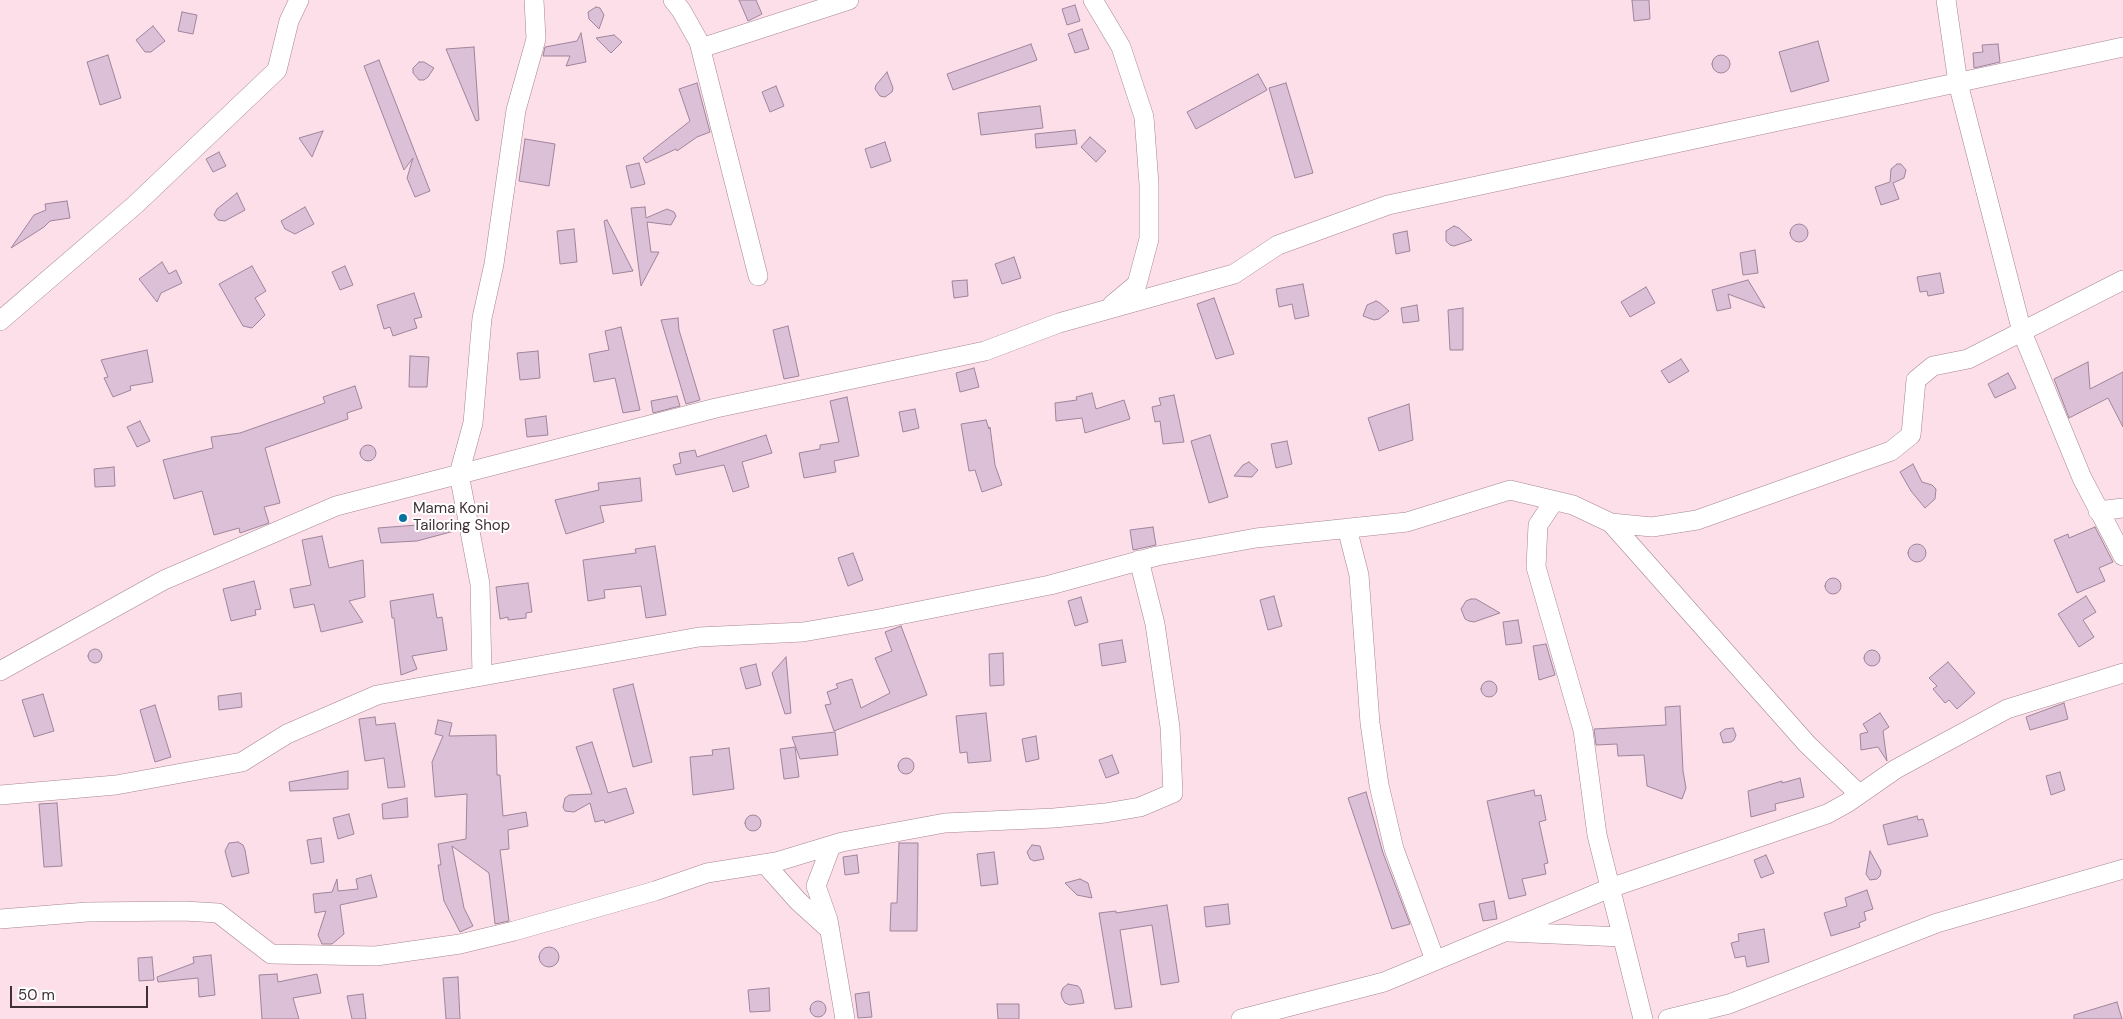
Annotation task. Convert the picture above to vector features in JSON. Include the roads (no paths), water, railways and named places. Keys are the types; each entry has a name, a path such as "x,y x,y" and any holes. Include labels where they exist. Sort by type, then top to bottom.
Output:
{"street":[{"path":"0,321 135,205 277,70 289,21 299,0"},
{"path":"482,676 480,584 459,474 473,423 482,318 494,264 516,110 536,40 534,0"},
{"path":"673,0 681,10 701,48 758,276"},
{"path":"701,48 850,0"},
{"path":"1093,0 1121,47 1144,117 1149,184 1149,239 1137,284 1108,309"},
{"path":"1946,0 1958,83 2022,332 2082,478 2123,556"},
{"path":"0,671 164,580 336,506 716,408 984,351 1059,323 1234,274 1278,245 1388,205 2123,47"},
{"path":"0,795 116,785 242,762 287,734 376,695 699,637 803,632 879,619 1050,585 1139,560 1256,538 1407,522 1510,490 1573,506 1611,523 1652,527 1697,520 1891,451 1911,435 1916,380 1933,366 1968,359 2123,280"},
{"path":"1554,501 1538,525 1536,567 1583,730 1597,835 1643,1019"},
{"path":"2098,511 2123,508"},
{"path":"1611,523 1807,744 1859,794"},
{"path":"1347,528 1359,575 1370,722 1379,785 1394,849 1435,960"},
{"path":"0,919 87,912 184,911 218,914 271,954 376,956 460,944 514,931 655,891 707,873 764,864 830,846 945,823 1105,814 1140,807 1173,793 1170,727 1155,624 1139,560"},
{"path":"1241,1019 1384,982 1610,888 1827,814 1896,769 2007,708 2123,672"},
{"path":"830,846 816,886 830,930 845,1019"},
{"path":"764,864 798,901 830,930"},
{"path":"1668,1019 1729,1004 1937,923 2123,869"},
{"path":"1502,932 1622,937"}],"place":[{"name":"Mama Koni Tailoring Shop","path":"403,518"}]}
